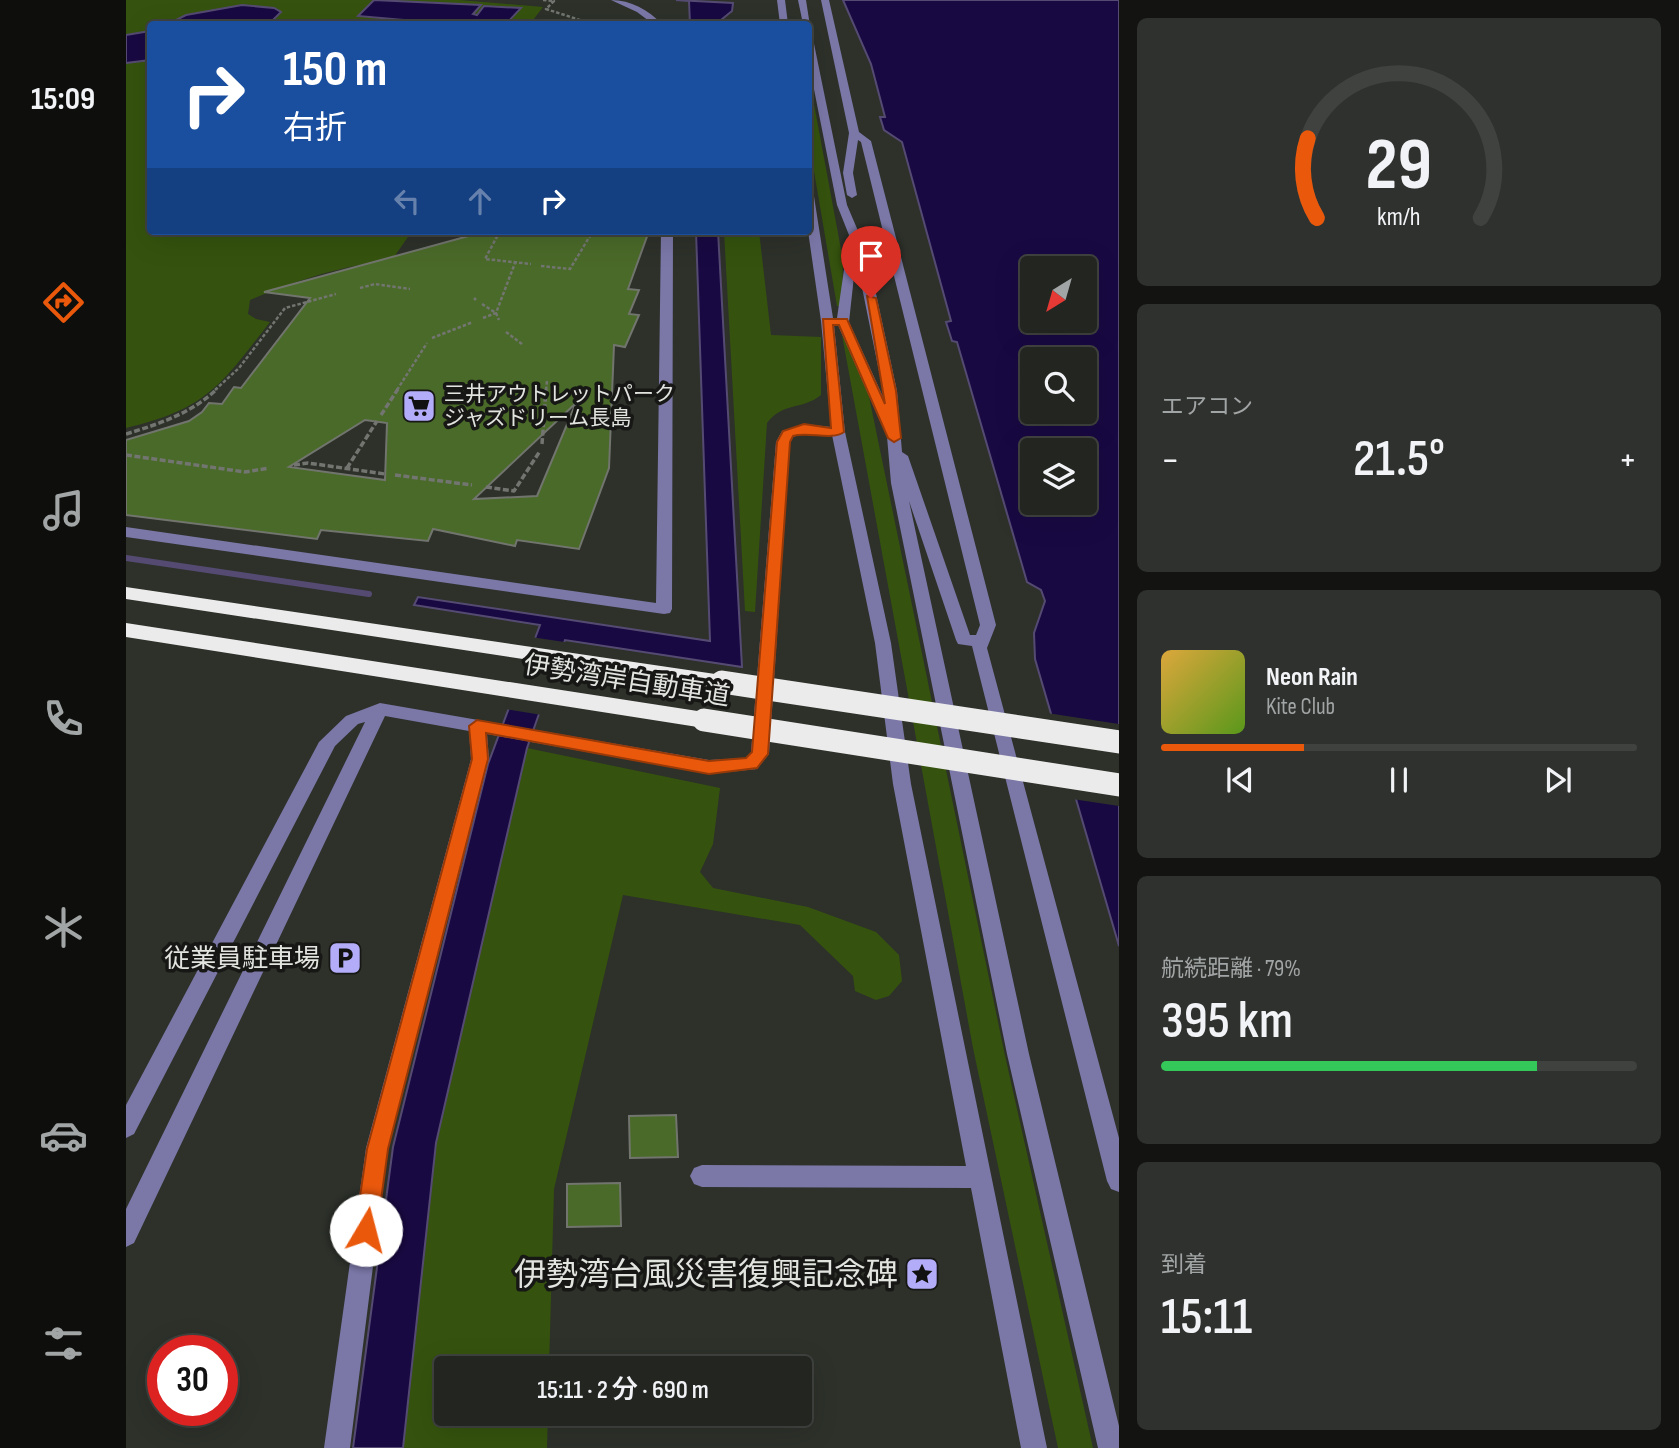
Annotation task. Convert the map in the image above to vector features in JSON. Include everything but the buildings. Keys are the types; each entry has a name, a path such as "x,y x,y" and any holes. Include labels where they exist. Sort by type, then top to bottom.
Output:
{"highway":[{"name":"伊勢湾岸自動車道","path":"126,593 1119,742"},
{"name":"伊勢湾岸自動車道","path":"126,630 1119,785"}],"street":[{"path":"616,0 640,10 654,21"},
{"path":"770,0 779,0 784,21"},
{"path":"802,0 806,21"},
{"path":"825,0 854,133 848,173 854,207 853,233 835,321 894,438 964,640 981,641"},
{"path":"812,54 842,205 861,252 890,391 898,483 1018,1054 1111,1448"},
{"path":"854,133 866,141 988,625 979,648 1119,1181"},
{"path":"812,209 835,321 838,432 883,643 902,784 1034,1448"},
{"path":"126,532 664,609 667,235"},
{"path":"126,1127 328,742 352,720 380,709 709,768 751,764 760,754 783,442 787,434 804,428 838,432"},
{"path":"126,1235 380,709"},
{"path":"337,1448 377,1149 480,759 485,727"},
{"path":"702,1177 980,1177"}],"path":[{"path":"543,0 554,1 546,9 583,21"},
{"path":"497,235 485,259 531,264"},
{"path":"541,266 570,269 591,235"},
{"path":"483,318 496,313 515,263"},
{"path":"360,288 375,284 410,289"},
{"path":"126,434 180,416 221,388 285,309 337,295"},
{"path":"482,304 496,313 499,320"},
{"path":"432,338 473,322"},
{"path":"506,332 522,344"},
{"path":"381,415 427,344"},
{"path":"542,444 547,380"},
{"path":"347,468 377,422"},
{"path":"486,487 514,491 540,451"},
{"path":"126,455 245,472 269,468"},
{"path":"294,465 308,463 386,474"},
{"path":"395,475 472,485"}],"green space":[{"path":"126,0 459,0 543,7 532,21 147,21 147,235 409,235 392,260 320,275 250,300 248,314 270,322 224,378 194,403 153,421 126,428"},
{"path":"812,93 843,260 842,306 837,306 812,160"},
{"path":"724,235 759,235 771,335 821,337 821,395 807,403 779,412 767,423 755,612 745,611"},
{"path":"842,335 867,387 1004,1051 1093,1448 1058,1448 973,1048"},
{"path":"527,748 720,788 713,844 700,872 713,888 808,907 876,932 899,955 902,981 889,996 876,1000 855,991 853,976 800,925 623,895 554,1189 549,1356 434,1356 434,1426 548,1426 547,1448 403,1448 436,1143"}],"shaded area":[{"path":"374,0 481,5 473,14 477,15 484,6 521,8 509,21 416,21 358,16"},
{"path":"676,0 733,3 732,11 720,21 690,21 689,1"},
{"path":"843,0 1119,0 1119,946 1035,659 1034,633 1045,601 1041,590 1027,582 957,342 952,341 946,322 951,321 902,142 884,130 880,117 885,117 871,64"},
{"path":"242,5 274,8 281,12 272,21 174,21 186,15"},
{"path":"147,32 147,60 126,63 126,35"},
{"path":"696,235 718,235 742,667 565,640 527,748 436,1143 403,1448 353,1448 393,1147 488,764 540,625 414,605 418,597 710,641"}],"pier":[{"path":"531,637 745,669 567,643 542,715 505,709"},
{"path":"1047,713 1119,724 1119,806 1072,799"}],"waterway":[{"path":"126,558 369,594"}],"place":[{"name":"三井アウトレットパーク ジャズドリーム長島","path":"419,406"},
{"name":"従業員駐車場","path":"345,958"},
{"name":"伊勢湾台風災害復興記念碑","path":"922,1274"}],"route":[{"path":"366,1230 377,1149 480,759 477,726 709,768 751,764 760,754 783,442 787,434 804,428 838,432 827,321 843,322 894,438 890,391 871,298"}]}
